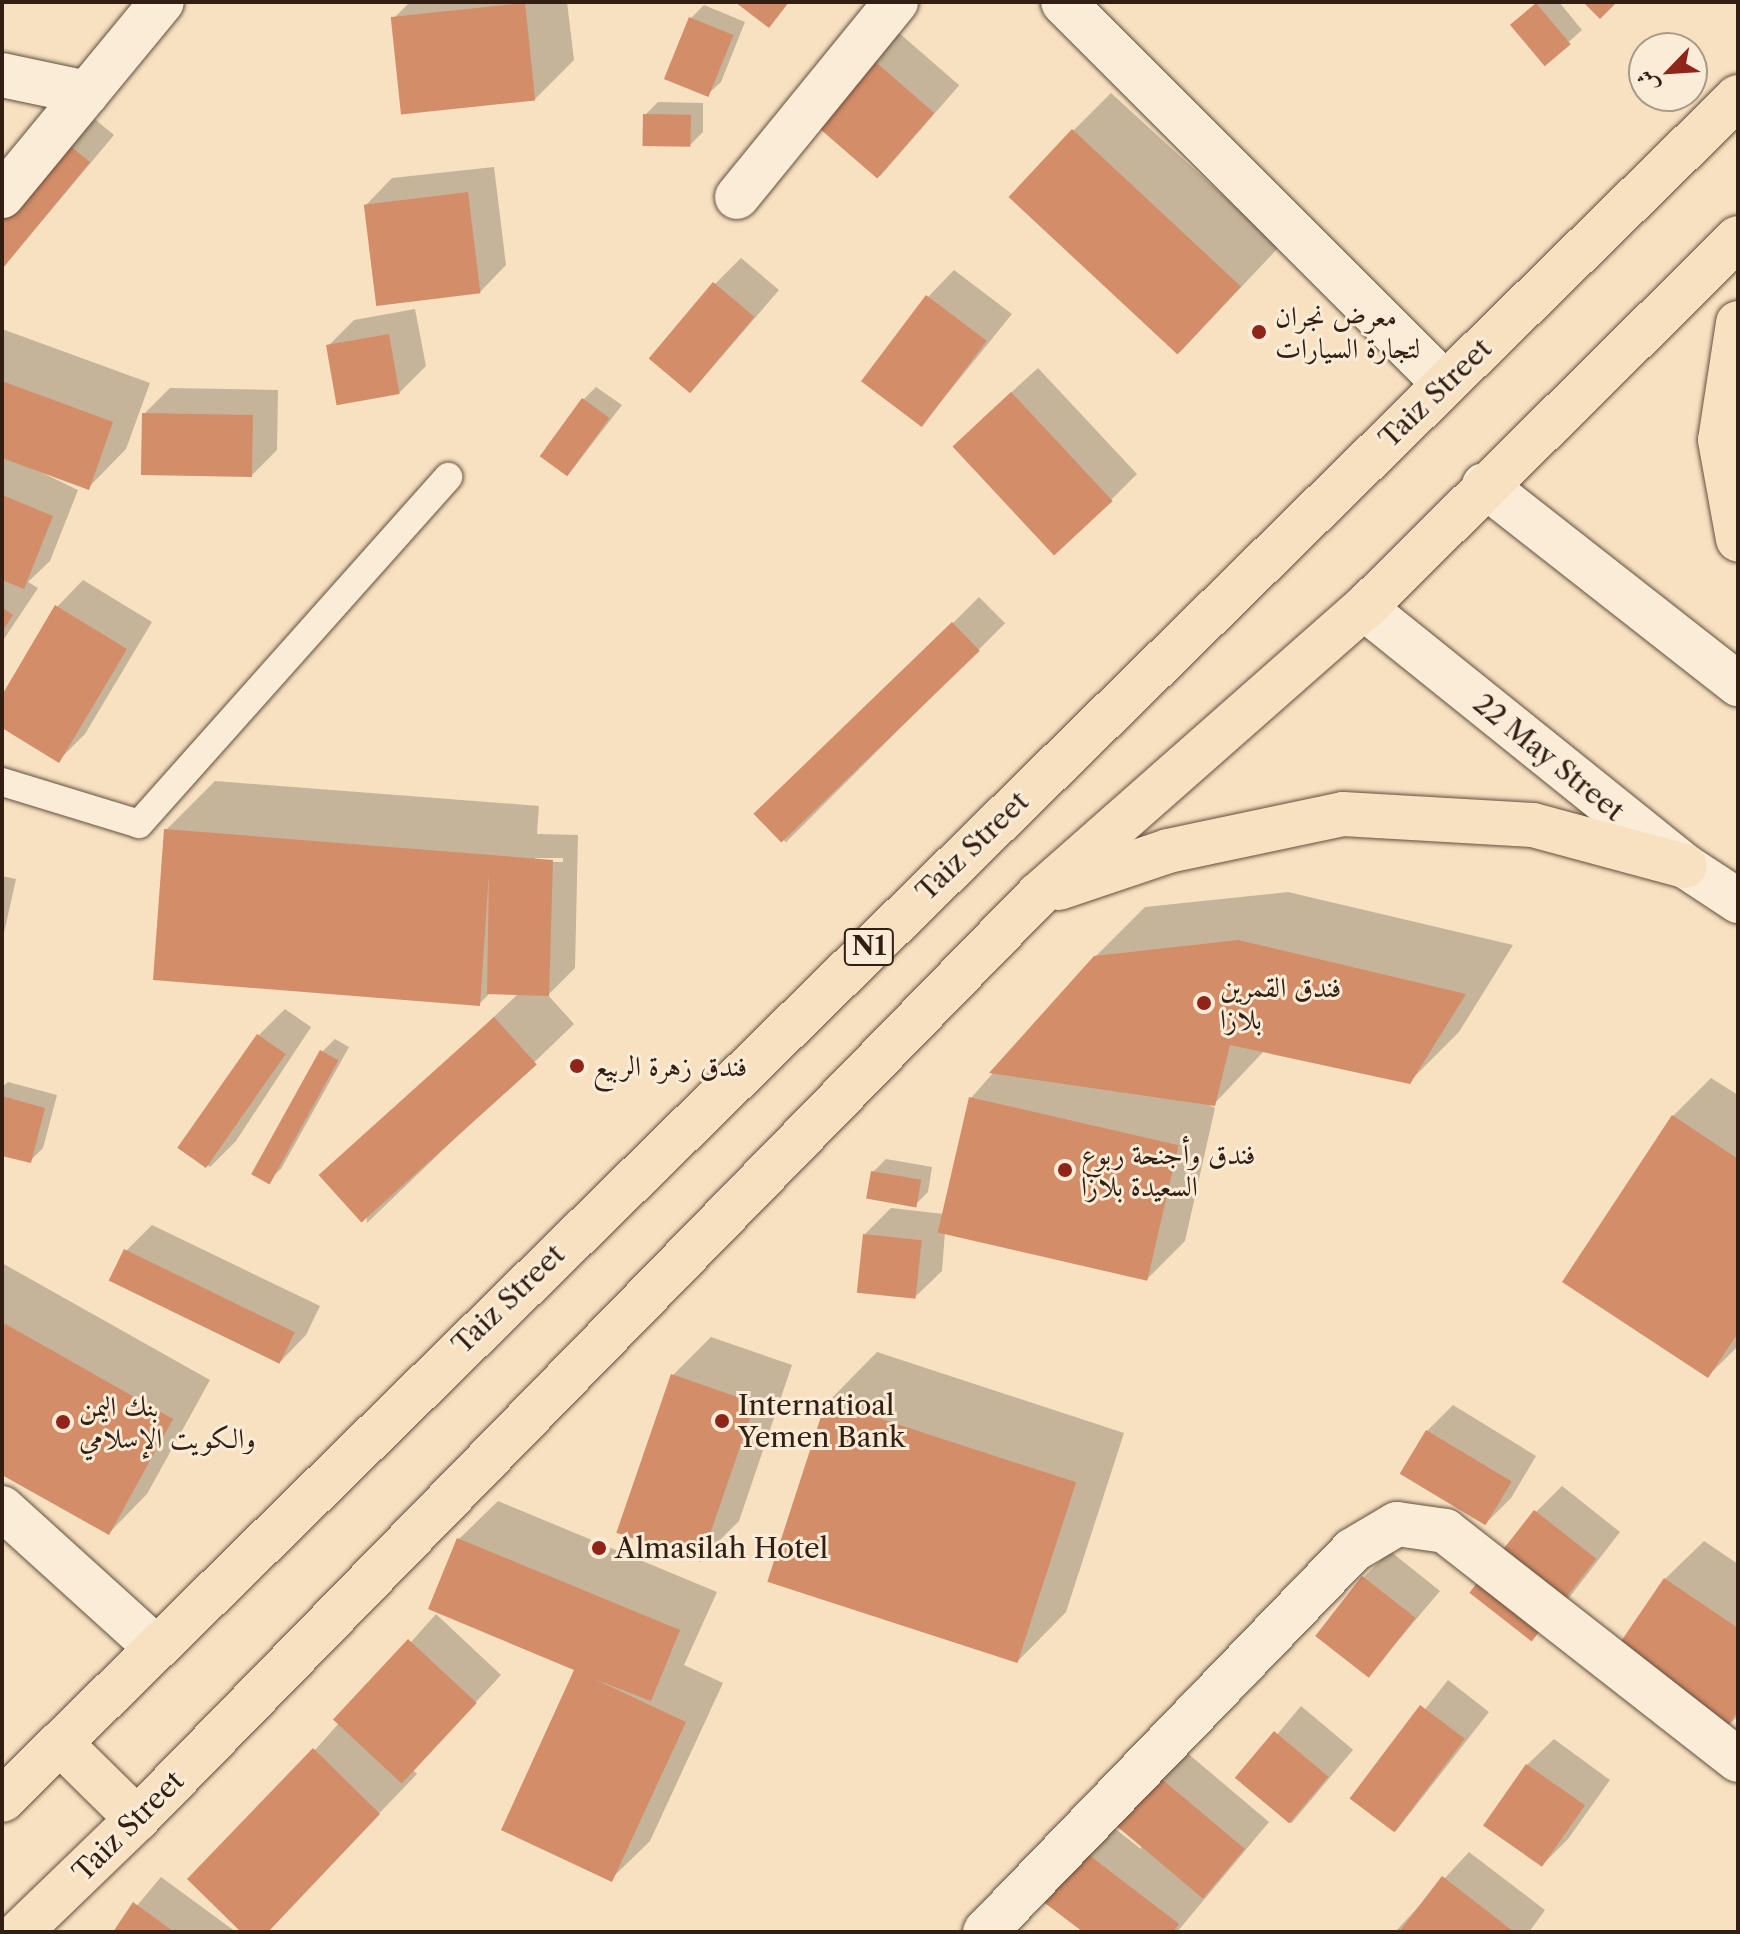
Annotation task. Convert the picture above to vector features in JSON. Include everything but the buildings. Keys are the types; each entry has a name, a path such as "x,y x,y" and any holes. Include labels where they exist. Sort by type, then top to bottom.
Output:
{"highway":[{"name":"Taiz Street","path":"2,1800 154,1646 1738,97"},
{"name":"Taiz Street","path":"20,1932 137,1819 1038,895 1364,608 1484,485 1738,238"},
{"path":"1738,323 1720,440 1738,539"},
{"path":"1038,895 1168,851 1343,814 1533,825 1685,866"},
{"path":"60,1743 137,1819"}],"street":[{"path":"2,196 162,2"},
{"path":"737,197 896,2"},
{"path":"1064,2 1445,384"},
{"path":"2,75 87,93"},
{"path":"1484,485 1738,684"},
{"name":"22 May Street","path":"1364,608 1685,866 1738,901"},
{"path":"2,1508 154,1646"},
{"path":"985,1932 1353,1550 1397,1524 1445,1531 1738,1760"}],"lane":[{"path":"2,782 139,824 448,477"}],"place":[{"name":"معرض نجران لتجارة السيارات","path":"1259,332"},
{"name":"فندق القمرين بلازا","path":"1204,1003"},
{"name":"فندق زهرة الربيع","path":"577,1066"},
{"name":"فندق وأجنحة ربوع السعيدة بلازا","path":"1065,1170"},
{"name":"Internatioal Yemen Bank","path":"722,1421"},
{"name":"بنك اليمن والكويت الإسلامي","path":"63,1422"},
{"name":"Almasilah Hotel","path":"599,1548"}]}
